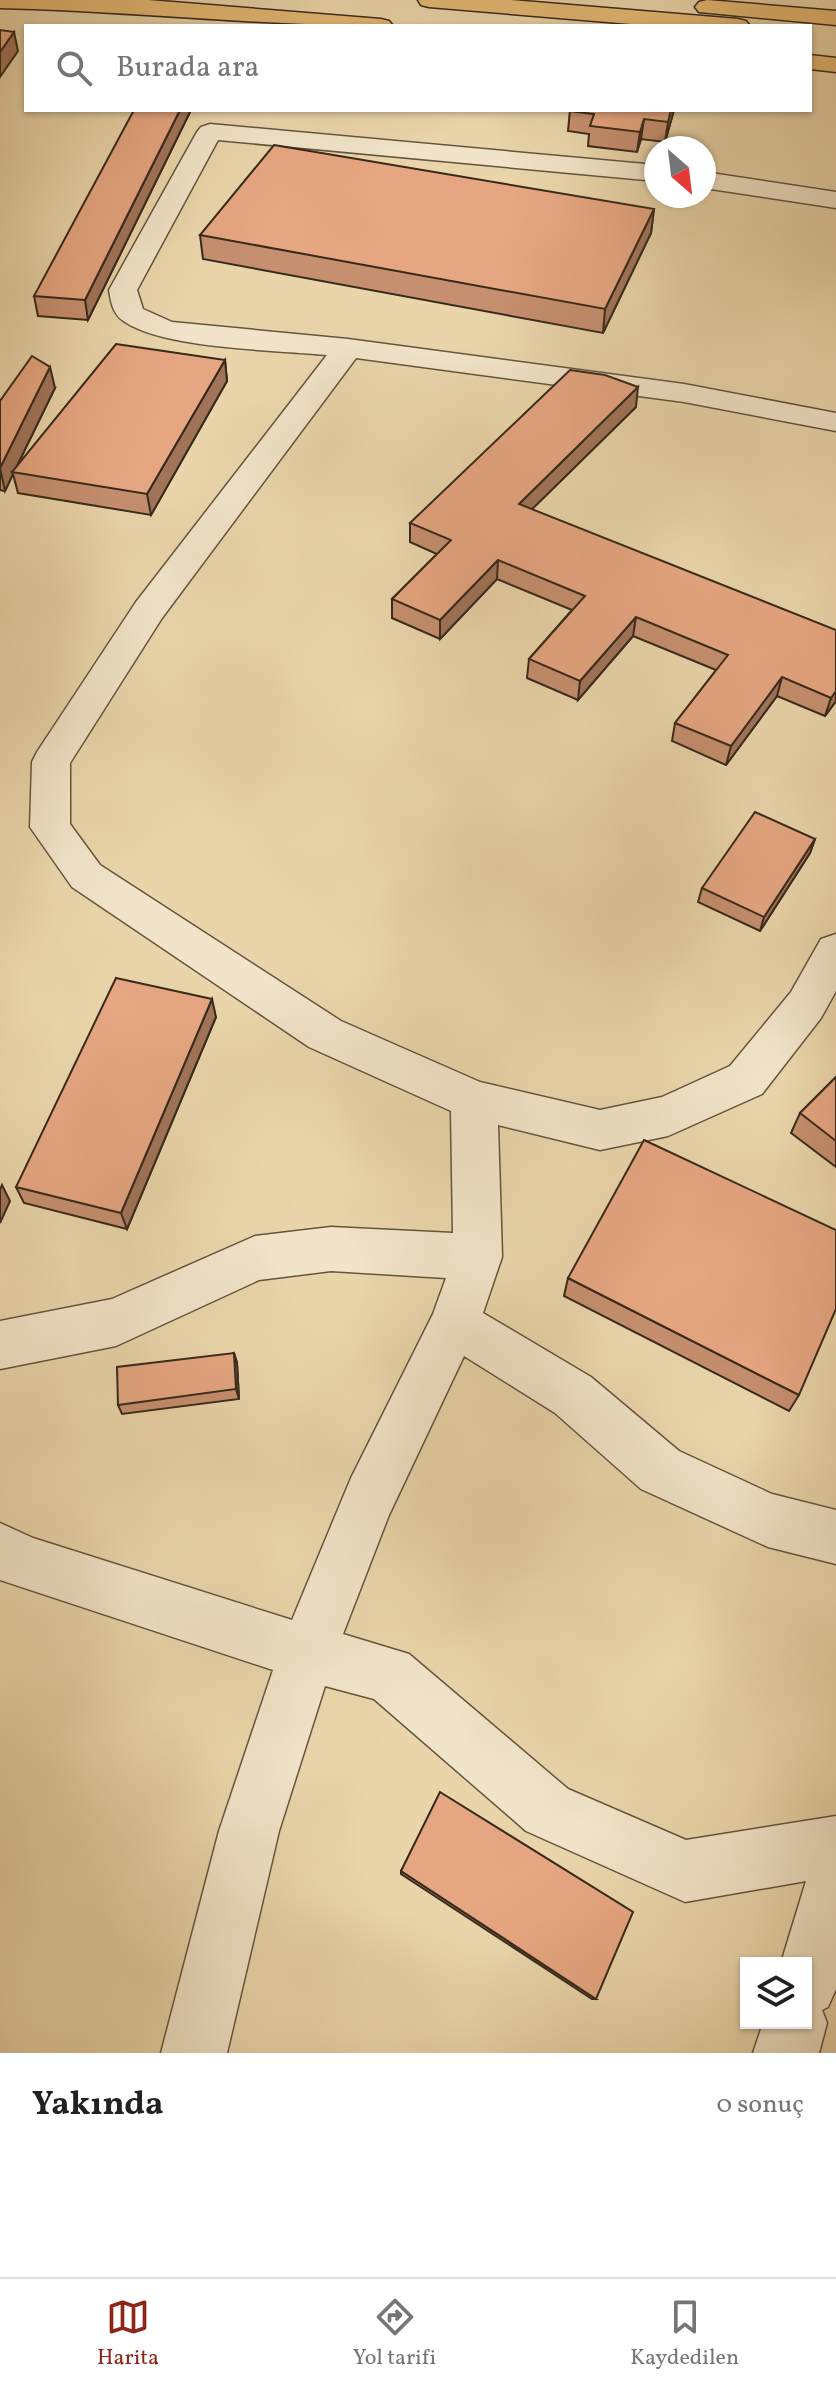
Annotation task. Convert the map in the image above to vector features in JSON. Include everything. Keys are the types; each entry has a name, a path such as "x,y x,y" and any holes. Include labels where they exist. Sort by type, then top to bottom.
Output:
{"highway":[{"path":"429,0 714,24"},
{"path":"623,0 836,18"},
{"path":"0,1 112,4 357,24"},
{"path":"812,32 836,34"},
{"path":"812,62 836,65"}],"street":[{"path":"644,172 210,132 123,290 126,307 142,321 166,330 348,348 684,393 836,422"},
{"path":"716,182 836,200"},
{"path":"348,348 149,610 51,762 50,827 86,876 325,1034 474,1100 600,1130 668,1116 746,1080 806,1005 836,951"},
{"path":"194,2053 258,1802 307,1653 408,1409 455,1323 478,1257 474,1100"},
{"path":"0,1345 116,1322 255,1258 331,1249 478,1257"},
{"path":"455,1323 573,1395 660,1470 768,1520 836,1537"},
{"path":"0,1550 22,1562 307,1653 389,1674 547,1810 685,1871 836,1846"},
{"path":"812,1965 836,1883"},
{"path":"786,2053 793,2029"}],"building":[{"path":"0,30 14,32 0,52"},
{"path":"133,112 179,112 85,300 34,296"},
{"path":"578,112 670,112 668,122 644,119 640,132 590,126 594,114"},
{"path":"274,145 654,209 605,309 200,235"},
{"path":"116,344 225,360 147,494 12,472"},
{"path":"32,356 50,367 0,468 0,401"},
{"path":"570,370 605,375 638,387 519,504 836,630 836,691 831,698 782,677 731,746 675,723 728,655 636,617 580,681 529,659 585,596 498,560 440,620 392,599 451,540 410,523"},
{"path":"755,812 815,839 764,917 702,888"},
{"path":"116,978 212,999 121,1213 16,1187"},
{"path":"836,1077 836,1141 800,1113"},
{"path":"644,1140 836,1230 836,1309 799,1395 568,1278"},
{"path":"234,1353 236,1389 118,1405 117,1367"},
{"path":"440,1792 633,1912 596,1999 401,1871"}]}
